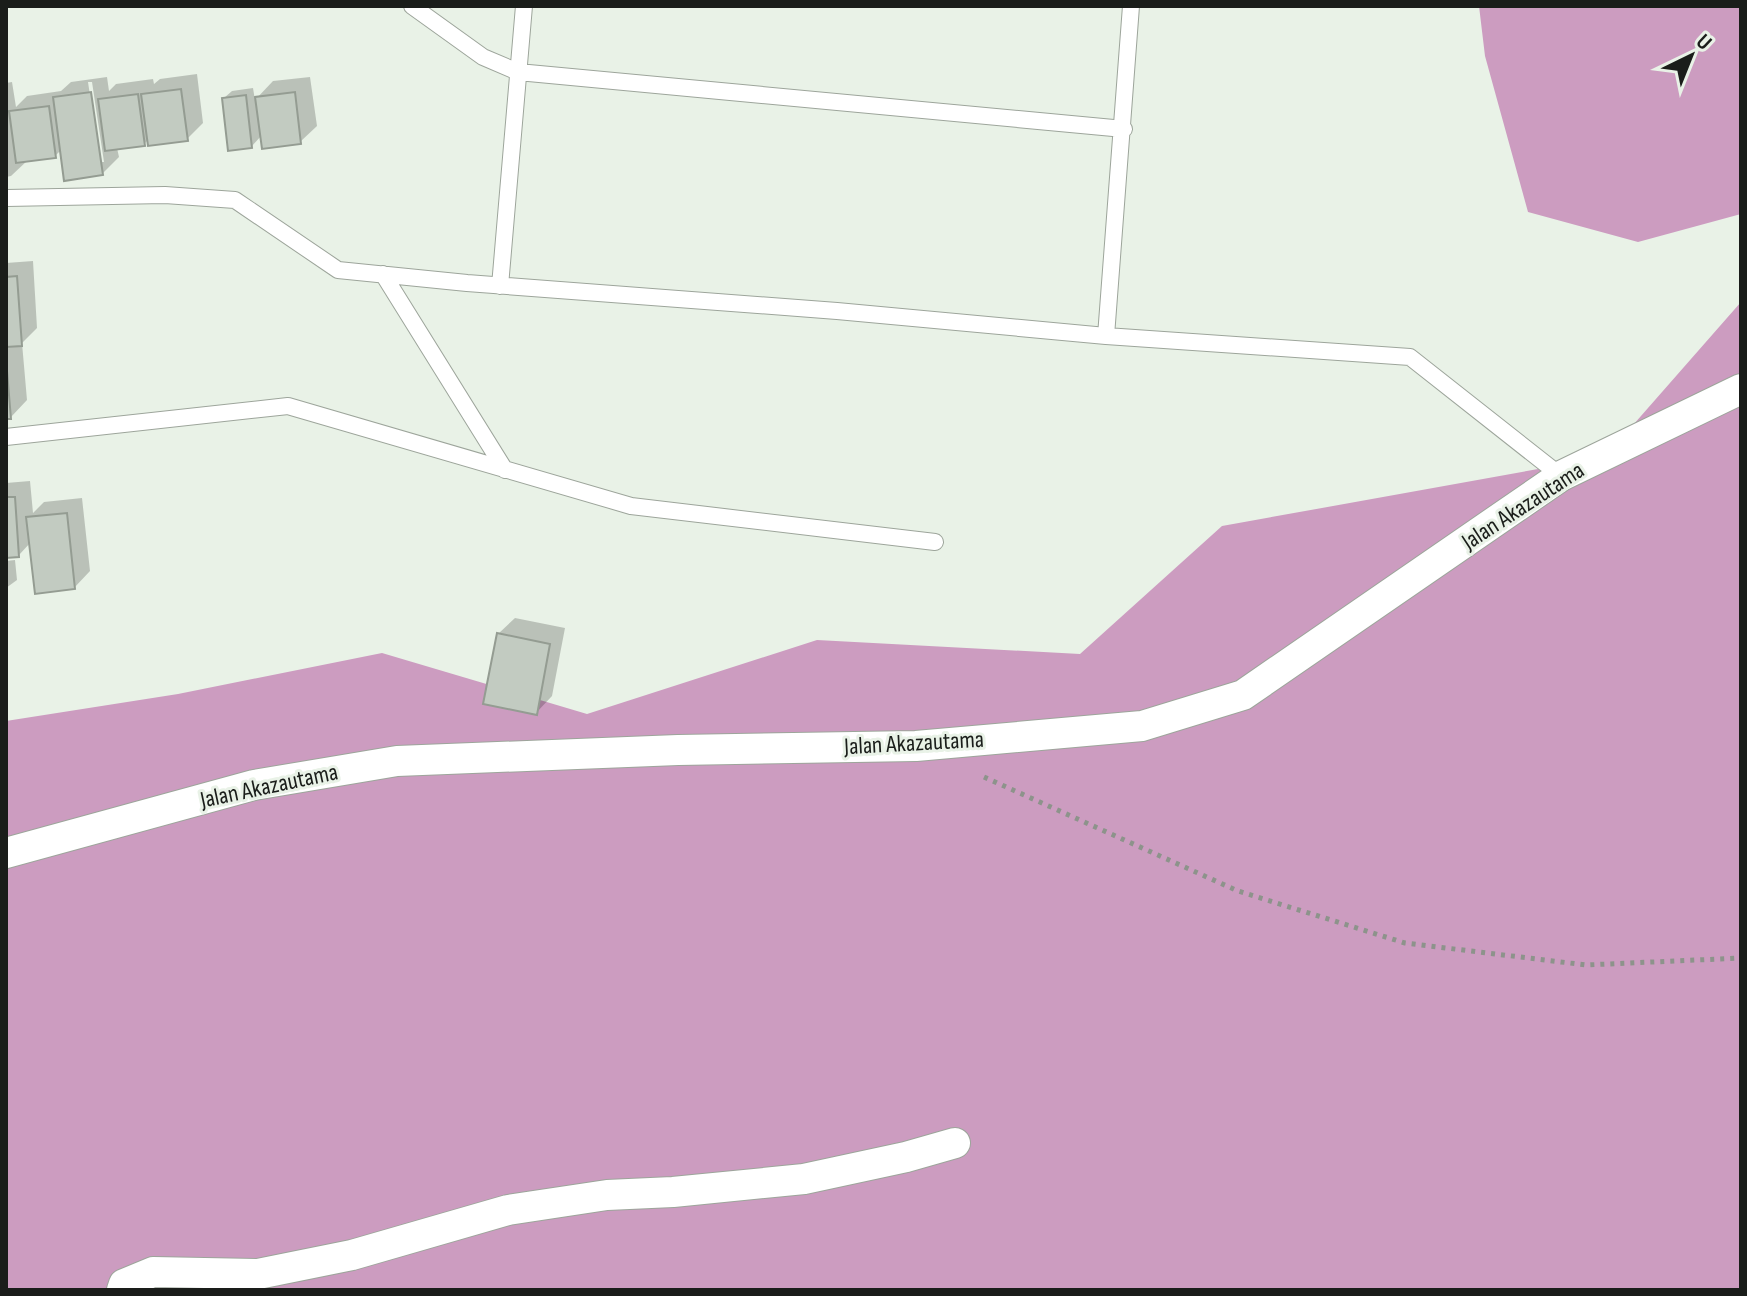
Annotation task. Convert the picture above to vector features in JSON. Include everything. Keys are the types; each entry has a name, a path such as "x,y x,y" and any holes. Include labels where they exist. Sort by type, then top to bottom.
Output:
{"street":[{"name":"Jalan Akazautama","path":"6,853 254,785 397,761 678,750 916,746 1142,726 1243,695 1561,476 1741,389"},
{"path":"122,1290 124,1284 153,1272 258,1274 352,1255 508,1210 607,1195 804,1179 955,1143"}],"lane":[{"path":"412,6 483,57 518,72 1124,129"},
{"path":"500,286 524,6"},
{"path":"1106,336 1131,6"},
{"path":"6,198 165,195 235,200 338,270 1106,336 1410,357 1561,476"},
{"path":"383,274 505,470"},
{"path":"6,437 288,406 631,506 935,542"}],"path":[{"path":"972,772 1238,891 1405,943 1586,965 1741,958"}],"shaded area":[{"path":"1479,6 1741,6 1741,214 1638,242 1528,212 1485,56"},
{"path":"1741,302 1741,1290 6,1290 6,721 178,694 382,653 587,714 817,640 1080,654 1222,526 1605,457"}],"building":[{"path":"181,89 188,141 148,146 141,94"},
{"path":"91,92 103,175 64,181 53,97"},
{"path":"295,92 301,144 262,149 255,97"},
{"path":"138,94 145,146 105,151 98,99"},
{"path":"246,95 252,148 228,151 222,98"},
{"path":"49,106 56,158 16,163 9,111"},
{"path":"17,276 22,346 6,347 6,277"},
{"path":"6,359 11,419 6,419"},
{"path":"6,497 15,497 19,557 6,558"},
{"path":"67,513 75,589 35,594 26,517"},
{"path":"497,633 550,644 537,715 483,704"}]}
